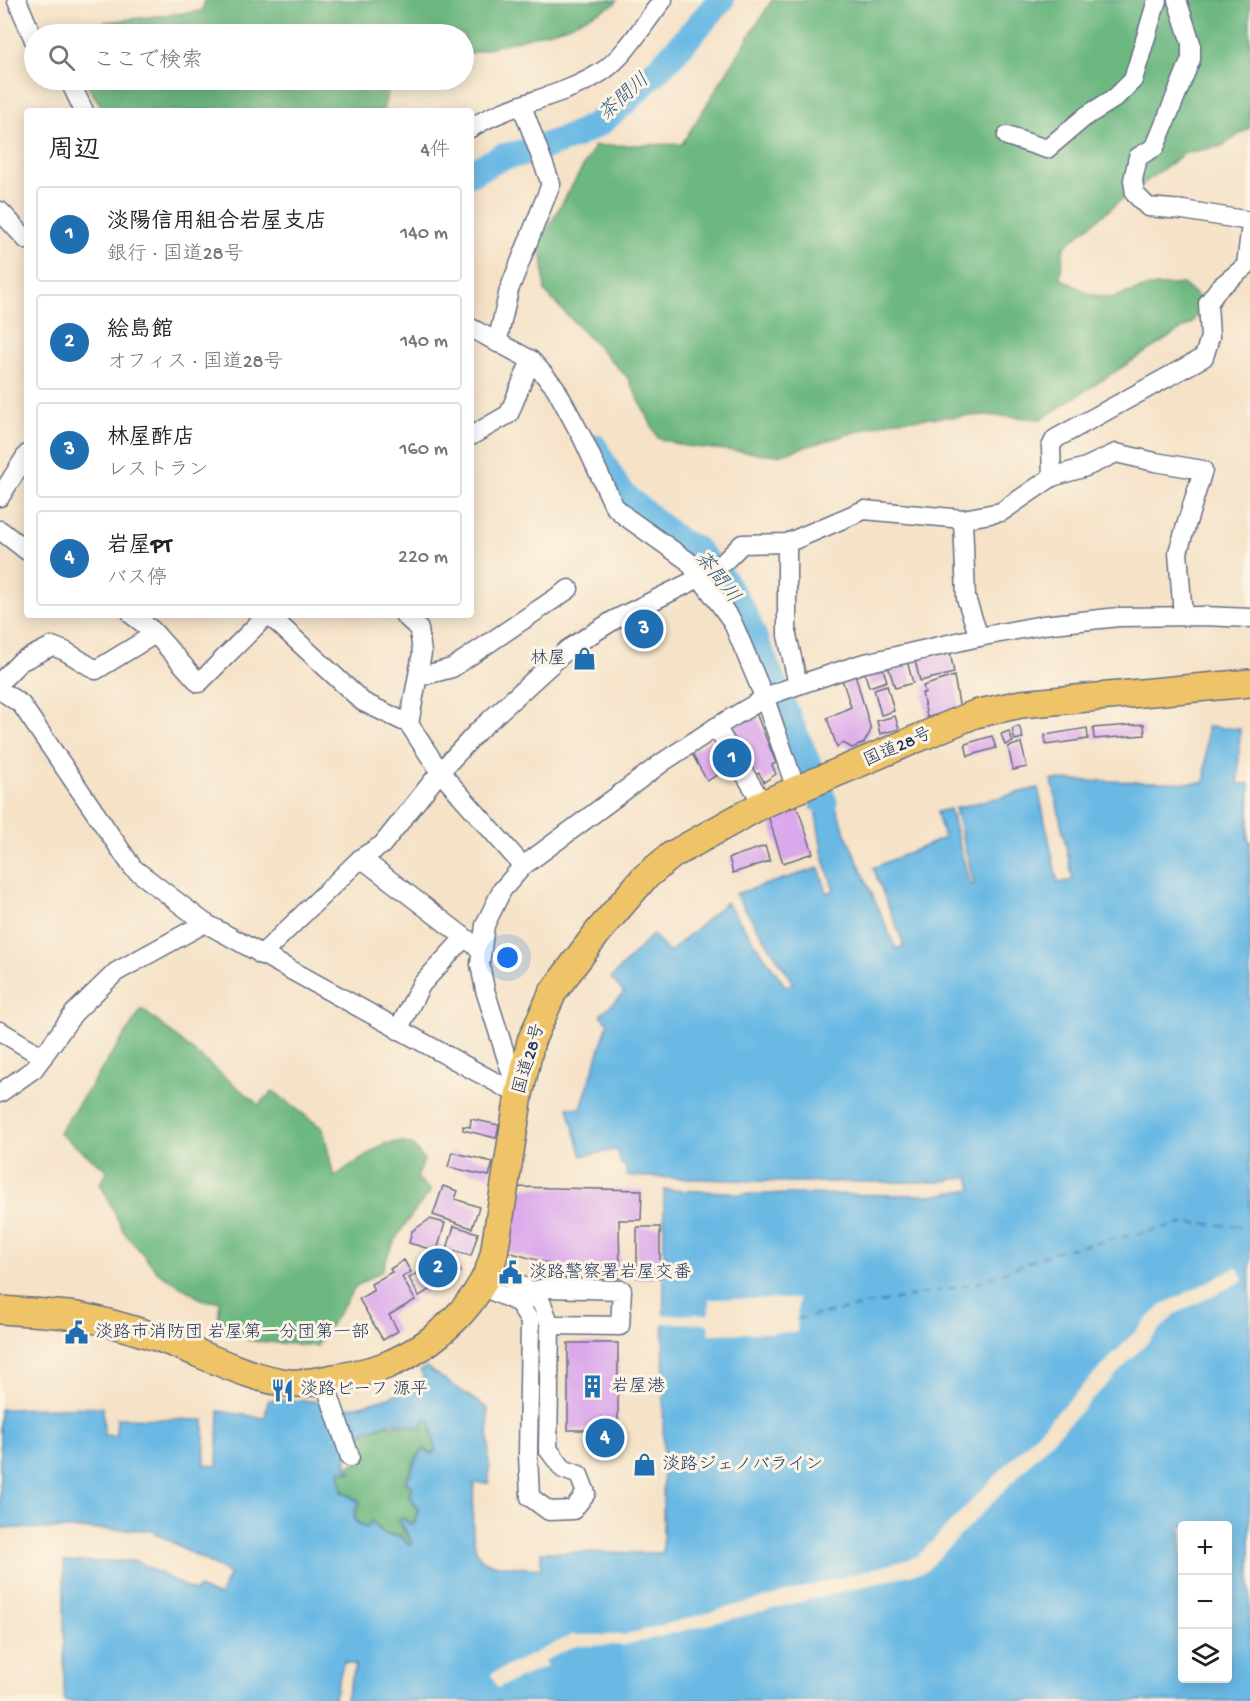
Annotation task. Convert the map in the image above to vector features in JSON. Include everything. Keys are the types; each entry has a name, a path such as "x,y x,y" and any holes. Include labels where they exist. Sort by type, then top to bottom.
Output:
{"highway":[{"name":"国道28号","path":"0,1310 79,1316 157,1337 264,1378 327,1389 410,1354 444,1328 472,1299 486,1277 531,1041 553,993 598,932 644,878 672,855 763,804 975,714 1021,704 1250,683"}],"street":[{"path":"17,0 27,24"},
{"path":"474,127 562,91 603,70 621,53 663,0"},
{"path":"1007,136 1047,149 1086,116 1115,98 1133,80 1158,0"},
{"path":"1177,0 1191,43 1191,59 1155,147 1138,157 1133,180 1135,194 1148,207 1250,221"},
{"path":"74,90 83,108"},
{"path":"497,343 509,290 551,184 523,107"},
{"path":"0,211 24,237"},
{"path":"1052,477 1051,447 1055,439 1204,357 1210,338 1208,303 1219,288 1246,266 1250,232"},
{"path":"474,330 531,360 555,387 583,439 614,506 704,575 732,621 810,786"},
{"path":"474,434 510,414 531,360"},
{"path":"261,955 361,858 382,845 440,772 478,731 568,649 614,620 704,575 725,561 742,544 787,543 864,510 963,519 1001,512 1052,477 1086,467 1116,453 1203,470 1178,552 1183,616"},
{"path":"0,496 24,459"},
{"path":"963,519 966,598 979,637"},
{"path":"0,530 24,549"},
{"path":"787,543 787,636 793,686"},
{"path":"418,677 452,668 569,589"},
{"path":"519,1095 485,990 480,964 485,925 502,890 523,866 663,762 716,727 767,697 793,686 861,664 979,637 1043,625 1119,617 1250,618"},
{"path":"136,618 155,634 199,683 265,618"},
{"path":"271,618 363,702 409,724 440,772 523,866"},
{"path":"407,618 419,629 422,653 409,724"},
{"path":"0,682 20,662 52,646 65,651 96,670 155,634"},
{"path":"0,690 21,704 133,868 205,923 519,1095"},
{"path":"716,727 763,804"},
{"path":"361,858 481,950"},
{"path":"0,1093 34,1069 74,1013 116,972 205,923"},
{"path":"398,1029 421,985 464,938"},
{"path":"0,1031 43,1057"},
{"path":"486,1277 530,1291 546,1288 622,1290 620,1326 550,1325"},
{"path":"486,1277 519,1303 530,1322 528,1455 530,1497 549,1511 573,1510 586,1493 579,1475 563,1469 548,1449 550,1325 542,1304 530,1291"},
{"path":"327,1389 351,1457"}],"green space":[{"path":"205,0 617,0 615,4 565,27 474,52 474,24 102,24 202,11"},
{"path":"772,0 1250,0 1250,127 1222,146 1185,153 1121,200 1064,247 1060,278 1089,294 1111,298 1147,287 1183,284 1202,300 1193,322 1041,419 986,415 896,420 778,455 685,446 658,438 628,378 545,292 541,240 595,146 682,144"},
{"path":"90,90 388,90 384,108 103,108"},
{"path":"142,1009 259,1105 273,1091 323,1129 334,1177 384,1144 400,1142 412,1145 424,1160 417,1178 431,1191 396,1238 382,1271 356,1286 317,1346 253,1341 217,1329 220,1301 204,1301 158,1272 124,1232 100,1183 108,1171 59,1133"},
{"path":"424,1421 430,1422 435,1451 432,1453 424,1449 417,1456 405,1482 411,1487 409,1497 418,1510 414,1523 409,1523 403,1517 398,1520 411,1541 408,1544 401,1535 385,1534 372,1520 366,1526 356,1521 356,1512 361,1502 343,1491 341,1472 352,1473 348,1466 358,1462 358,1446 365,1432 393,1424 423,1429"}],"water":[{"path":"1207,727 1240,729 1238,784 1250,784 1248,840 1250,841 1250,1701 345,1701 356,1665 344,1661 333,1701 64,1701 64,1562 136,1561 196,1592 198,1588 219,1596 230,1574 150,1530 0,1528 0,1409 103,1407 104,1435 116,1436 117,1418 204,1420 205,1465 217,1466 219,1411 265,1418 268,1400 320,1401 326,1412 351,1407 404,1391 424,1377 420,1371 426,1367 488,1409 489,1483 474,1483 473,1513 475,1547 484,1561 496,1565 541,1568 541,1552 663,1553 664,1190 737,1194 936,1195 972,1189 969,1177 938,1182 783,1182 626,1176 626,1167 621,1164 617,1150 582,1156 568,1108 581,1108 608,1023 600,1015 624,993 611,978 653,934 669,953 726,902 786,987 793,982 735,894 819,868 827,893 834,890 823,856 815,809 812,809 808,798 829,789 847,837 896,949 904,945 873,868 944,838 937,812 950,809 970,885 974,884 955,808 1038,788 1058,883 1073,880 1052,780 1205,783","holes":["423,1420 431,1421 436,1451 432,1454 424,1450 418,1457 407,1482 413,1486 411,1496 419,1509 414,1526 404,1519 400,1521 412,1542 410,1546 401,1537 385,1535 372,1523 366,1528 355,1522 354,1512 359,1502 341,1491 339,1472 341,1470 350,1472 346,1467 348,1453 354,1452 360,1435 365,1430 393,1422 423,1428"]}],"pier":[{"path":"1237,1267 1244,1280 1175,1314 926,1571 625,1645 576,1646 544,1661 547,1666 497,1688 491,1674 572,1635 625,1635 917,1557 1160,1306"},
{"path":"709,1299 798,1299 797,1332 709,1334 708,1324 661,1323 661,1315 709,1314"}],"building":[{"path":"950,652 954,673 920,681 915,660"},
{"path":"907,661 913,683 895,688 888,666"},
{"path":"882,666 887,681 869,687 864,671"},
{"path":"855,674 871,730 864,743 852,748 843,743 837,747 827,718 851,707 842,679"},
{"path":"954,676 960,710 927,717 922,693 925,693 923,686"},
{"path":"887,685 894,711 881,715 874,689"},
{"path":"756,713 776,763 772,765 776,774 764,782 759,773 755,775 726,730"},
{"path":"895,716 899,729 880,734 877,721"},
{"path":"1144,724 1145,735 1094,739 1093,728"},
{"path":"1019,726 1023,738 1015,740 1012,729"},
{"path":"1087,728 1088,739 1046,745 1045,735"},
{"path":"1009,731 1013,742 1005,745 1001,734"},
{"path":"992,736 996,748 968,756 965,744"},
{"path":"713,739 730,768 707,781 691,752"},
{"path":"1021,743 1027,767 1013,770 1008,747"},
{"path":"797,806 813,853 783,863 768,816"},
{"path":"765,846 770,861 733,873 729,858"},
{"path":"471,1119 499,1125 496,1138 463,1130 463,1126 470,1127"},
{"path":"452,1152 493,1162 489,1176 448,1167"},
{"path":"443,1186 458,1191 455,1199 479,1207 472,1228 433,1215"},
{"path":"514,1187 642,1190 641,1220 619,1220 620,1278 548,1276 548,1263 508,1252"},
{"path":"430,1219 445,1223 437,1251 409,1243 412,1231"},
{"path":"454,1226 478,1233 471,1256 447,1249"},
{"path":"637,1227 660,1227 660,1278 637,1278"},
{"path":"451,1254 461,1272 419,1296 409,1278"},
{"path":"404,1260 411,1272 402,1277 415,1300 389,1315 398,1331 383,1340 359,1299 374,1290 371,1284 392,1272 390,1269"},
{"name":"岩屋港","path":"568,1343 618,1343 618,1431 601,1431 601,1436 587,1435 587,1430 568,1430"}],"waterway":[{"name":"茶間川","path":"474,171 502,157 528,152 574,136 599,123 628,99 673,54 721,0"},
{"name":"茶間川","path":"594,447 617,488 678,541 694,548 723,580 743,612 824,802"}],"ferry route":[{"path":"797,1319 977,1283 1054,1252 1187,1223 1250,1227"}],"place":[{"name":"林屋酢店","path":"644,629"},
{"name":"林屋","path":"584,659"},
{"name":"淡陽信用組合岩屋支店","path":"732,758"},
{"name":"絵島館","path":"438,1268"},
{"name":"淡路警察署岩屋交番","path":"511,1273"},
{"name":"淡路市消防団 岩屋第一分団第一部","path":"77,1333"},
{"name":"岩屋港","path":"593,1387"},
{"name":"淡路ビーフ 源平","path":"282,1390"},
{"name":"岩屋PT","path":"605,1438"},
{"name":"淡路ジェノバライン","path":"644,1465"}]}
